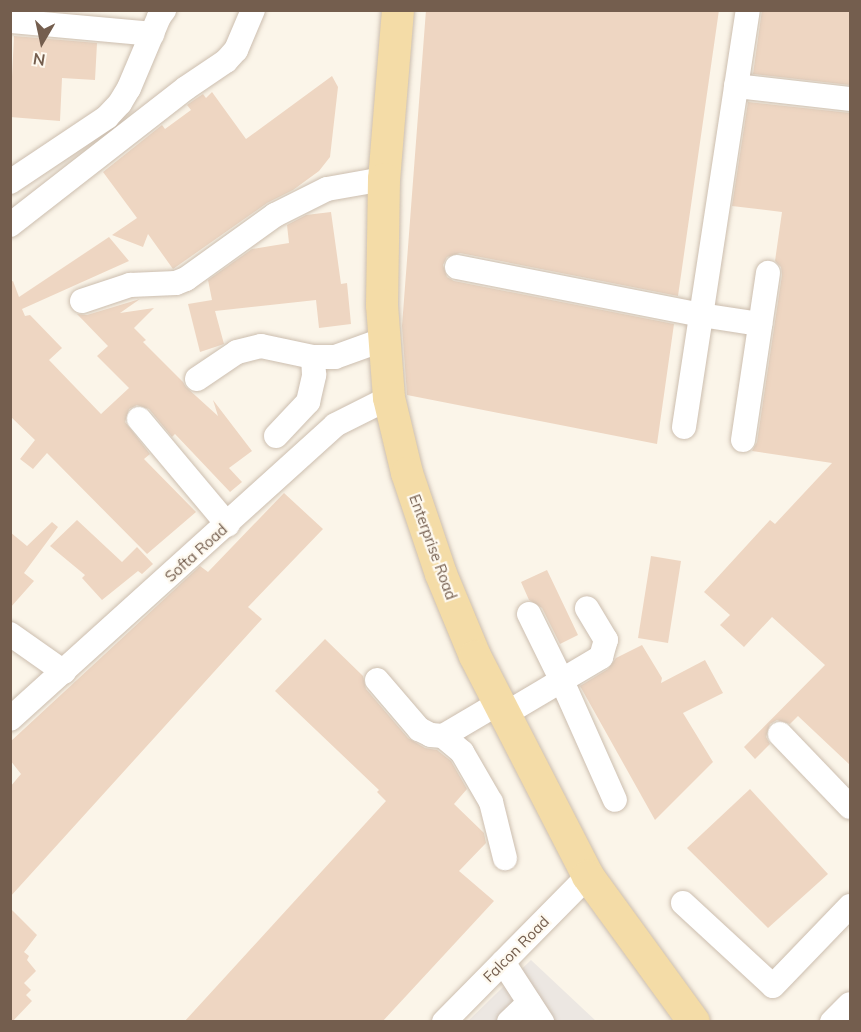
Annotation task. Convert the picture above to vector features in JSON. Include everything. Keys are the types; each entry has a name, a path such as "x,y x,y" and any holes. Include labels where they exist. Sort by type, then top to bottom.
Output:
{"main road":[{"name":"Enterprise Road","path":"398,10 384,179 382,305 389,398 407,473 441,574 475,656 588,876 694,1022"}],"street":[{"path":"10,182 107,117 129,88 164,10"},
{"path":"10,225 177,95 226,61 236,50 253,10"},
{"path":"684,427 748,10"},
{"path":"10,21 152,34"},
{"path":"736,86 850,99"},
{"path":"82,301 130,285 176,283 186,279 286,210 327,189 384,179"},
{"path":"457,267 701,315 760,324"},
{"path":"743,440 768,273"},
{"path":"197,379 237,352 261,346 313,357 334,357 385,339"},
{"path":"276,436 308,402 314,375 313,357"},
{"name":"Softa Road","path":"10,719 228,525 335,425 389,398"},
{"path":"139,419 228,525"},
{"path":"377,680 419,729 431,735 443,736 562,681 602,657 606,640 587,608"},
{"path":"529,614 562,681 615,800"},
{"path":"10,634 64,672"},
{"path":"780,734 846,794"},
{"path":"443,736 462,752 491,802 505,858"},
{"name":"Falcon Road","path":"444,1022 588,876"},
{"path":"683,903 773,986 850,906"},
{"path":"503,962 535,1012 509,1022"},
{"path":"832,1022 850,1004"}],"shaded area":[{"path":"531,960 596,1021 467,1022"}],"building":[{"path":"426,10 719,10 678,296 460,253 447,257 443,265 447,277 454,281 674,324 657,444 407,395 402,326"},
{"path":"762,10 850,10 850,85 753,74"},
{"path":"14,36 97,43 95,80 62,78 60,121 10,117"},
{"path":"332,76 338,87 330,157 319,171 293,190 267,203 173,269 148,234 143,247 112,235 137,218 103,172 162,125 165,129 191,110 187,105 203,94 206,98 212,92 246,139"},
{"path":"748,102 850,113 850,765 798,716 790,724 777,720 770,724 766,737 770,744 755,759 744,747 825,665 772,617 744,647 720,625 730,615 704,592 770,520 775,524 832,463 752,451 757,442 782,275 781,267 775,261 782,212 732,206"},
{"path":"331,212 341,284 347,283 351,324 319,328 316,300 215,311 224,344 200,352 188,304 212,300 208,280 252,249 289,243 287,225 306,215"},
{"path":"109,237 129,261 22,309 25,316 30,315 62,348 49,360 101,414 129,388 97,356 108,346 77,314 87,315 140,299 120,313 154,308 134,328 146,340 143,342 186,387 218,416 213,400 252,451 229,468 242,482 230,492 175,434 172,437 149,409 137,405 129,409 125,422 150,454 144,459 196,512 147,554 47,453 33,469 20,459 35,440 10,416 10,282 13,281 19,297"},
{"path":"284,493 323,529 248,607 262,619 10,897 10,787 21,774 10,760 10,742 200,566 208,572"},
{"path":"77,520 122,562 137,547 153,564 142,574 138,571 102,600 82,578 85,575 50,546"},
{"path":"52,522 58,527 24,573 34,581 10,608 10,532 27,546"},
{"path":"651,556 681,561 668,643 638,638"},
{"path":"547,570 578,635 560,644 542,608 529,600 521,582"},
{"path":"325,639 363,676 366,689 408,738 425,748 437,750 451,761 467,789 454,804 484,833 486,843 459,871 494,901 382,1022 184,1022 386,801 377,792 379,790 275,691"},
{"path":"642,645 662,678 661,683 705,660 723,693 683,713 713,762 655,820 580,686 608,669 616,658"},
{"path":"750,789 828,874 768,928 687,848"},
{"path":"10,908 37,935 24,952 29,956 27,960 36,971 24,983 31,990 26,995 32,1001 12,1022"}]}
